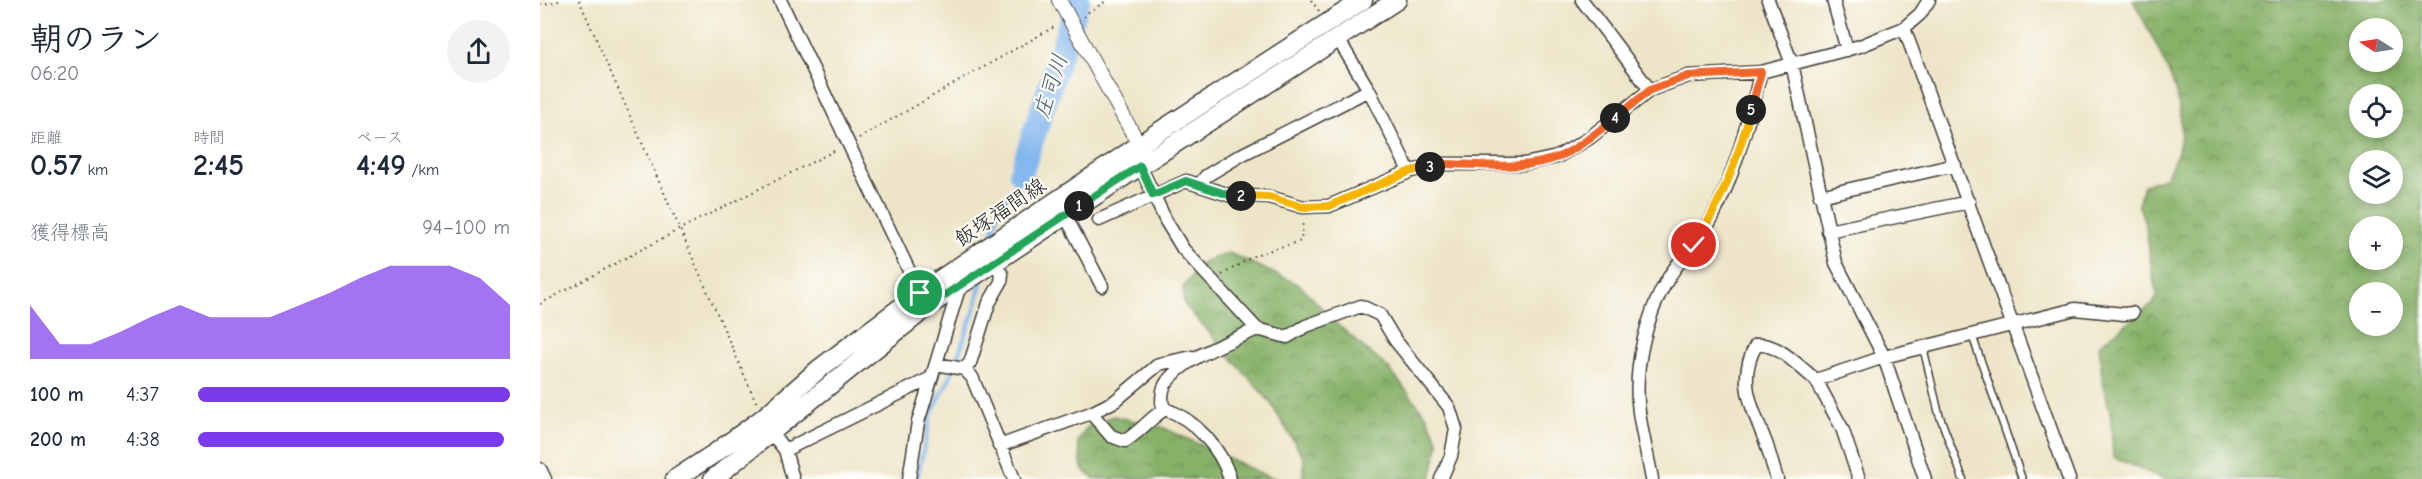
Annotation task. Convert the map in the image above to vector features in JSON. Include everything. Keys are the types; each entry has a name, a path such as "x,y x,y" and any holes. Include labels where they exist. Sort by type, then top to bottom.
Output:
{"main road":[{"name":"飯塚福間線","path":"712,479 767,426 923,300 1139,145 1363,0"},
{"name":"飯塚福間線","path":"923,300 961,284 1397,0"},
{"name":"飯塚福間線","path":"675,479 715,453 767,426"}],"street":[{"path":"780,0 923,300"},
{"path":"1582,0 1650,90"},
{"path":"1768,0 1792,64 1836,263 1884,357 1925,479"},
{"path":"1833,0 1847,50"},
{"path":"1099,220 1186,181 1229,195 1269,197 1303,207 1329,206 1409,171 1442,164 1524,164 1557,157 1588,139 1650,90 1688,76 1761,72 1847,50 1904,28 1920,14 1929,0"},
{"path":"1062,6 1139,145 1153,195 1183,249 1257,329 1287,337 1317,322 1361,306 1380,315 1395,340 1449,407 1456,429 1451,456 1441,479"},
{"path":"1904,28 2069,479"},
{"path":"1338,39 1369,90 1409,171"},
{"path":"1652,479 1638,411 1637,375 1652,313 1669,277 1711,219 1725,191 1740,148 1761,72"},
{"path":"1199,185 1206,176 1241,155 1369,90"},
{"path":"1820,196 1955,165"},
{"path":"1828,231 1969,202"},
{"path":"1065,215 1102,286"},
{"path":"964,369 970,363 989,303 1001,282 1002,274 993,263"},
{"path":"909,479 918,422 961,284"},
{"path":"1816,380 1884,357 2074,309 2132,313"},
{"path":"1230,479 1226,462 1191,422 1178,413 1166,409 1162,403 1166,384 1183,367 1199,356 1257,329"},
{"path":"1777,479 1766,444 1748,401 1747,383 1751,354 1756,345 1774,346 1816,380 1842,428 1859,479"},
{"path":"999,446 1091,413 1115,401 1159,364 1199,356"},
{"path":"936,364 964,369 972,377 1014,479"},
{"path":"785,450 931,378"},
{"path":"1091,413 1111,436 1125,441 1137,434 1154,416 1166,409"},
{"path":"767,426 785,450 793,479"},
{"path":"540,470 545,479"}],"lane":[{"path":"1972,335 2022,479"},
{"path":"1923,347 1939,414 1963,479"}],"path":[{"path":"540,4 561,0"},
{"path":"579,0 767,426"},
{"path":"1075,29 1087,13 1108,0"},
{"path":"540,304 849,143 1054,27 1062,6"},
{"path":"1212,281 1255,255 1301,241 1303,207"}],"green space":[{"path":"2133,0 2422,0 2422,479 2164,479 2113,457 2111,417 2102,377 2099,345 2153,303 2157,294 2148,237 2138,205 2144,185 2166,177 2179,147 2180,109 2160,52"},
{"path":"1229,253 1300,285 1339,326 1389,369 1426,415 1439,442 1431,479 1299,479 1303,478 1304,458 1270,402 1184,304 1183,287 1203,262"},
{"path":"1113,416 1162,427 1277,479 1094,479 1082,469 1078,441 1087,427"}],"waterway":[{"name":"庄司川","path":"1021,173 1078,0"},
{"path":"992,236 997,217 1021,173"},
{"path":"917,479 931,415 950,378 975,308 982,278"}],"route":[{"path":"920,293 927,307 1140,166 1153,195 1186,181 1229,195 1269,197 1303,207 1329,206 1357,192 1411,171 1442,164 1524,164 1557,157 1588,139 1650,90 1688,76 1761,72 1740,148 1725,191 1694,245"}]}
